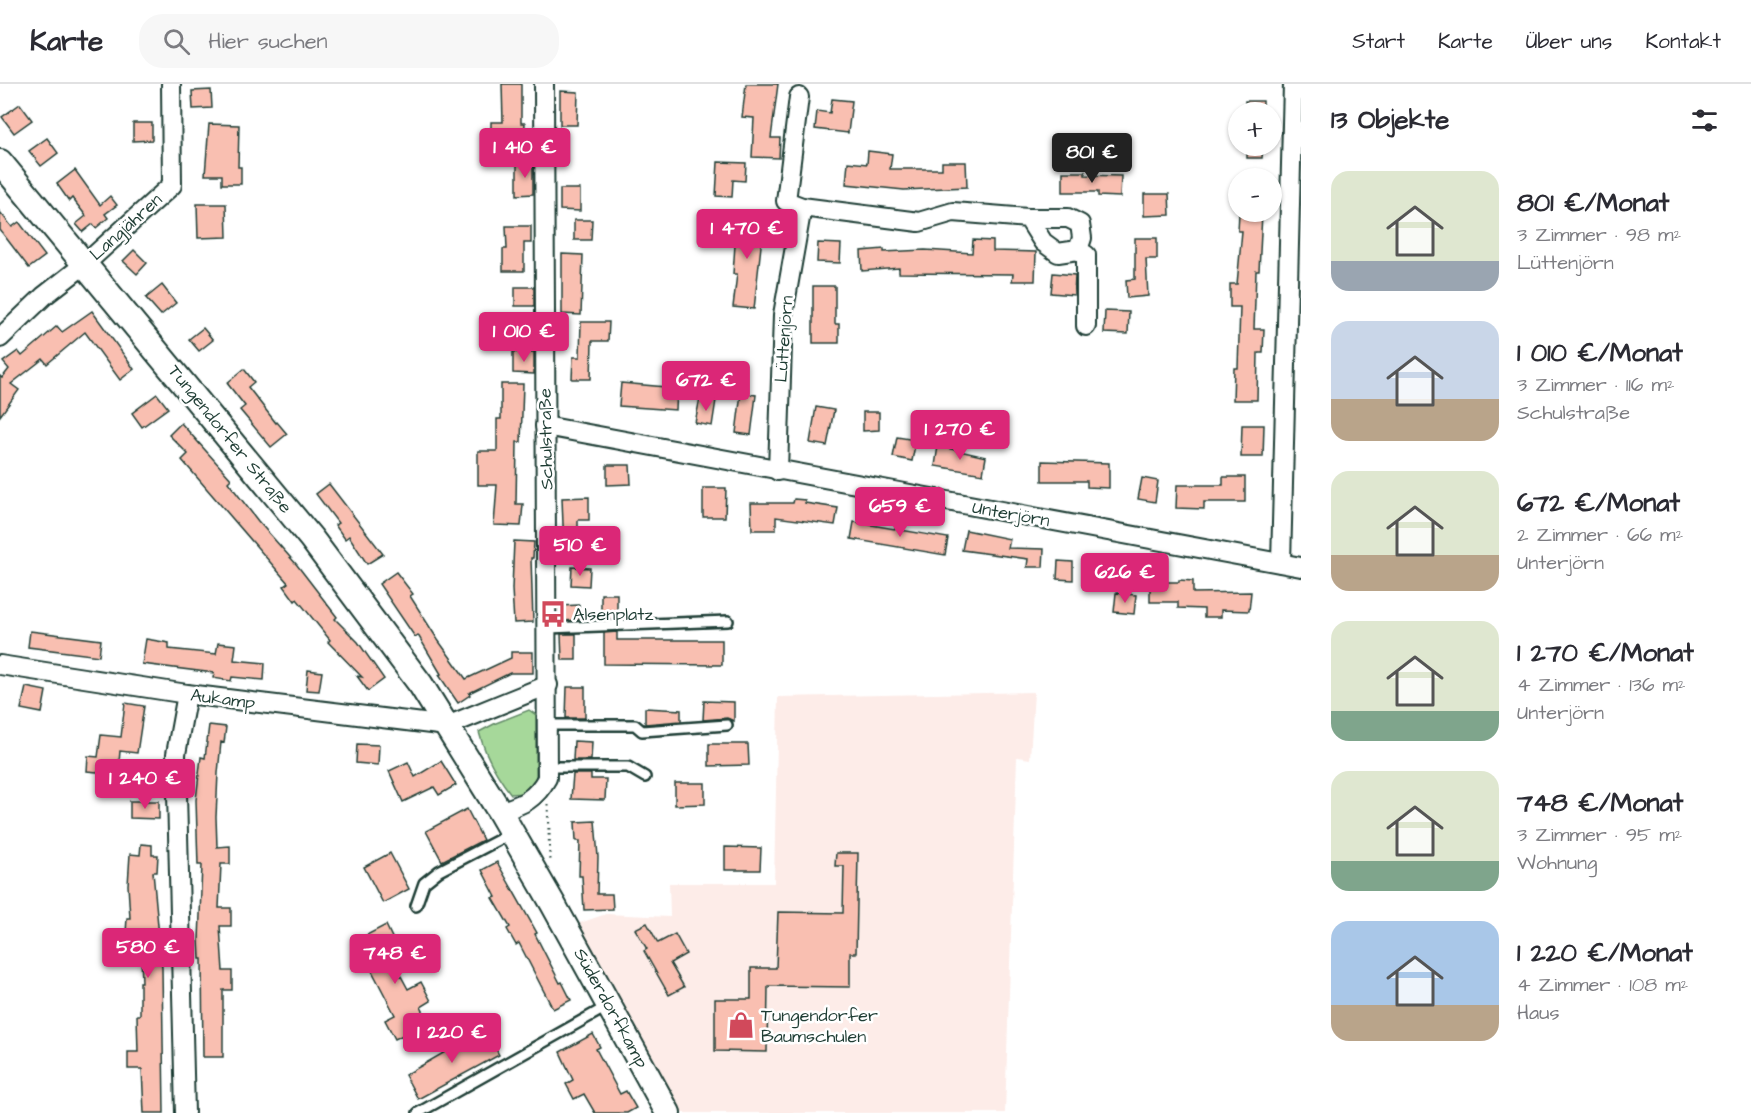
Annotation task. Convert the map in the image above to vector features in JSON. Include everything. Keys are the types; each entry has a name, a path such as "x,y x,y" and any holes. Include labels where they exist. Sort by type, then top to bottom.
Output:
{"main road":[{"name":"Tungendorfer Straße","path":"0,162 352,591 422,685 447,726"},
{"path":"447,726 512,833"},
{"name":"Süderdorfkamp","path":"512,833 610,1005 668,1113"}],"street":[{"name":"Langjähren","path":"0,339 44,296 85,264 172,185 171,84"},
{"name":"Schulstraße","path":"544,84 548,685"},
{"path":"1281,563 1293,84"},
{"path":"799,97 786,201 802,207 919,222 952,212 1028,218 1068,218 1080,224 1082,238 1078,250"},
{"name":"Lüttenjörn","path":"778,471 783,315 802,207"},
{"path":"1028,218 1043,242 1058,253 1078,250 1086,255 1086,326"},
{"name":"Unterjörn","path":"545,426 1301,567"},
{"name":"Aukamp","path":"0,665 187,694 447,726"},
{"path":"447,726 548,685 548,772 538,794 519,805 500,812"},
{"path":"185,1113 176,754 187,694"}],"lane":[{"path":"548,628 728,621"},
{"path":"548,725 635,724 642,731 727,725"},
{"path":"548,772 627,767 645,777"},
{"path":"416,906 424,883 439,871 512,833"},
{"path":"418,1113 610,1005"}],"path":[{"path":"548,772 551,871"}],"shaded area":[{"name":"Tungendorfer Baumschulen","path":"1034,692 1030,759 1017,757 1005,1113 681,1113 577,924 606,914 670,917 669,883 774,883 778,697"}],"green space":[{"path":"529,710 536,715 536,781 524,793 511,794 492,765 479,732"}],"building":[{"path":"502,84 521,84 521,123 525,123 524,141 491,140 491,122 503,122"},
{"path":"746,84 778,84 771,138 780,138 779,158 752,157 754,118 742,117"},
{"path":"211,90 212,108 193,109 192,91"},
{"path":"560,91 578,92 577,125 560,125"},
{"path":"832,99 852,101 848,133 815,129 817,111 830,113"},
{"path":"20,104 32,120 14,133 2,117"},
{"path":"133,123 152,123 152,140 133,141"},
{"path":"209,124 239,125 238,167 241,167 241,184 222,184 222,175 205,175"},
{"path":"47,138 58,153 41,166 29,151"},
{"path":"868,151 892,154 890,169 942,169 942,162 966,162 967,187 904,190 846,184 848,162 867,164"},
{"path":"1247,156 1262,156 1262,158 1247,158"},
{"path":"718,162 746,163 745,181 733,180 732,197 716,196"},
{"path":"517,163 533,163 533,194 517,195"},
{"path":"75,170 100,205 110,196 117,205 105,214 108,218 96,228 93,224 83,232 76,224 86,216 72,198 69,201 57,184"},
{"path":"1063,172 1121,176 1120,197 1098,196 1098,192 1063,192"},
{"path":"560,189 580,189 580,211 560,210"},
{"path":"1144,194 1169,194 1170,215 1144,216"},
{"path":"197,204 226,204 227,237 198,238"},
{"path":"0,212 12,227 19,222 45,256 29,268 0,230"},
{"path":"737,215 764,219 754,309 733,307 737,274 733,274"},
{"path":"574,220 592,220 591,240 574,240"},
{"path":"1238,222 1262,222 1259,271 1256,271 1254,329 1264,329 1263,353 1258,353 1257,400 1233,400 1234,368 1238,368 1240,307 1230,307 1230,284 1237,284 1242,231 1238,231"},
{"path":"506,226 531,226 531,243 524,243 524,271 503,271 503,249 507,249"},
{"path":"1135,238 1157,238 1157,259 1146,259 1148,296 1127,298 1126,280 1135,279"},
{"path":"973,240 993,241 993,251 1036,252 1035,281 1012,281 1013,274 899,273 899,268 862,271 861,251 884,249 884,252 925,250 972,253"},
{"path":"818,243 841,244 840,263 817,262"},
{"path":"134,250 147,263 137,274 123,261"},
{"path":"562,254 583,255 581,315 562,314"},
{"path":"1053,273 1075,275 1074,295 1051,293"},
{"path":"162,285 176,303 161,315 146,298"},
{"path":"813,286 835,286 835,324 839,324 839,343 813,343"},
{"path":"515,287 534,287 534,306 515,306"},
{"path":"92,311 134,369 120,380 85,332 47,364 43,359 11,384 19,390 0,416 0,376 2,378 9,369 3,362 18,351 22,356 57,326 62,332"},
{"path":"1105,311 1129,312 1128,334 1104,333"},
{"path":"499,320 522,322 521,341 498,340"},
{"path":"581,322 609,322 608,341 592,341 591,379 572,379 573,357 580,357"},
{"path":"203,328 213,340 199,351 189,339"},
{"path":"513,352 534,352 534,374 513,373"},
{"path":"244,369 254,382 248,387 287,434 271,447 240,410 245,406 227,383"},
{"path":"621,383 677,388 676,410 619,406"},
{"path":"501,384 523,384 521,442 517,442 516,504 523,504 521,526 494,525 497,485 478,485 478,451 497,451 497,419 501,419"},
{"path":"741,393 756,395 751,435 736,433"},
{"path":"157,394 168,408 142,427 132,413"},
{"path":"700,398 716,400 712,426 695,423"},
{"path":"816,407 834,410 827,446 810,443"},
{"path":"863,412 879,412 879,430 863,431"},
{"path":"181,423 231,479 228,482 258,521 297,565 337,617 335,619 358,642 384,679 368,691 357,676 362,677 328,642 330,640 297,599 295,601 284,586 288,583 182,460 188,454 169,435"},
{"path":"1242,425 1264,425 1263,457 1241,457"},
{"path":"897,437 916,440 912,461 893,457"},
{"path":"938,446 986,457 983,474 935,466"},
{"path":"1042,461 1109,463 1109,488 1087,487 1087,481 1042,481"},
{"path":"607,465 630,465 631,484 607,485"},
{"path":"1223,477 1245,477 1245,502 1204,502 1204,509 1176,508 1177,485 1223,485"},
{"path":"1142,478 1158,481 1155,502 1138,499"},
{"path":"329,484 383,554 367,564 349,536 345,539 335,525 338,523 316,494"},
{"path":"703,488 726,488 725,517 703,517"},
{"path":"589,497 589,520 578,520 578,551 564,551 562,498"},
{"path":"794,499 838,508 835,525 776,517 776,530 752,530 751,503 793,503"},
{"path":"854,522 948,538 945,555 851,539"},
{"path":"966,530 1010,539 1008,548 1044,549 1043,567 1027,567 1028,559 962,550"},
{"path":"514,541 534,542 533,558 531,558 533,622 514,623 512,589"},
{"path":"1058,561 1073,562 1073,580 1057,579"},
{"path":"572,567 590,568 589,586 571,585"},
{"path":"396,572 413,594 410,596 466,679 511,658 511,652 533,652 533,673 510,673 469,693 470,695 458,703 439,675 441,674 418,635 415,637 379,584"},
{"path":"1179,580 1193,581 1193,593 1251,592 1249,611 1221,610 1221,617 1204,617 1204,609 1178,608 1178,602 1150,602 1150,582 1179,582"},
{"path":"1116,593 1136,595 1134,614 1114,612"},
{"path":"601,594 617,594 617,619 601,619"},
{"path":"579,605 579,620 561,621 560,606"},
{"path":"30,631 101,640 99,656 28,647"},
{"path":"617,632 617,640 722,640 722,665 604,664 604,633"},
{"path":"561,634 576,634 576,660 562,660"},
{"path":"146,639 169,643 169,649 216,654 218,643 236,645 234,660 265,663 264,680 232,677 231,681 213,678 214,673 142,664"},
{"path":"308,670 322,672 319,691 306,690"},
{"path":"26,687 46,691 42,713 21,709"},
{"path":"567,687 585,687 585,718 566,718"},
{"path":"704,701 734,702 734,721 727,718 703,720"},
{"path":"125,703 144,706 137,753 120,751 118,774 87,771 88,756 98,757 101,735 121,737"},
{"path":"645,708 681,710 681,721 645,724"},
{"path":"209,725 226,727 224,743 221,742 216,817 217,847 230,846 230,864 221,864 219,908 231,908 231,926 220,926 223,971 232,971 232,990 223,990 223,1057 203,1057 202,959 200,959 199,940 202,865 198,865 196,800 201,757 205,758"},
{"path":"574,741 592,742 591,760 573,760"},
{"path":"357,744 379,745 378,765 356,763"},
{"path":"709,744 748,744 749,765 709,766"},
{"path":"441,761 456,785 439,795 434,787 403,802 389,771 408,762 415,777"},
{"path":"573,774 591,774 591,779 606,779 605,800 571,799"},
{"path":"675,783 705,783 705,804 675,805"},
{"path":"130,801 159,801 159,819 130,818"},
{"path":"467,809 483,840 442,861 426,831"},
{"path":"595,821 598,857 597,894 612,894 613,909 584,910 582,876 579,876 580,841 576,841 575,822"},
{"path":"141,844 152,845 152,855 158,855 157,872 153,872 162,968 164,1113 144,1113 142,1069 128,1069 128,1052 138,1052 137,1015 140,1015 140,982 142,982 140,933 126,933 127,918 130,918 128,885 130,854 140,855"},
{"path":"725,847 761,848 760,870 725,870"},
{"path":"390,853 409,889 383,903 364,867"},
{"path":"836,853 858,853 856,953 850,953 850,987 768,986 767,1052 715,1051 715,999 751,999 751,968 776,968 778,912 843,913 844,866 835,866"},
{"path":"497,862 571,1000 553,1009 519,943 516,945 507,929 510,927 493,898 496,897 482,870"},
{"path":"647,923 658,943 675,934 686,954 670,963 684,987 669,995 644,951 647,949 635,929"},
{"path":"386,925 395,944 386,948 408,989 421,982 431,1001 421,1007 429,1022 395,1039 385,1020 395,1015 371,969 374,968 359,939"},
{"path":"485,1029 499,1055 418,1099 405,1075"},
{"path":"593,1034 600,1047 596,1049 620,1094 626,1091 636,1108 627,1113 595,1113 584,1094 574,1099 566,1084 573,1080 560,1052"}],"place":[{"name":"Alsenplatz","path":"553,614"},
{"name":"Tungendorfer Baumschulen","path":"741,1025"}]}
